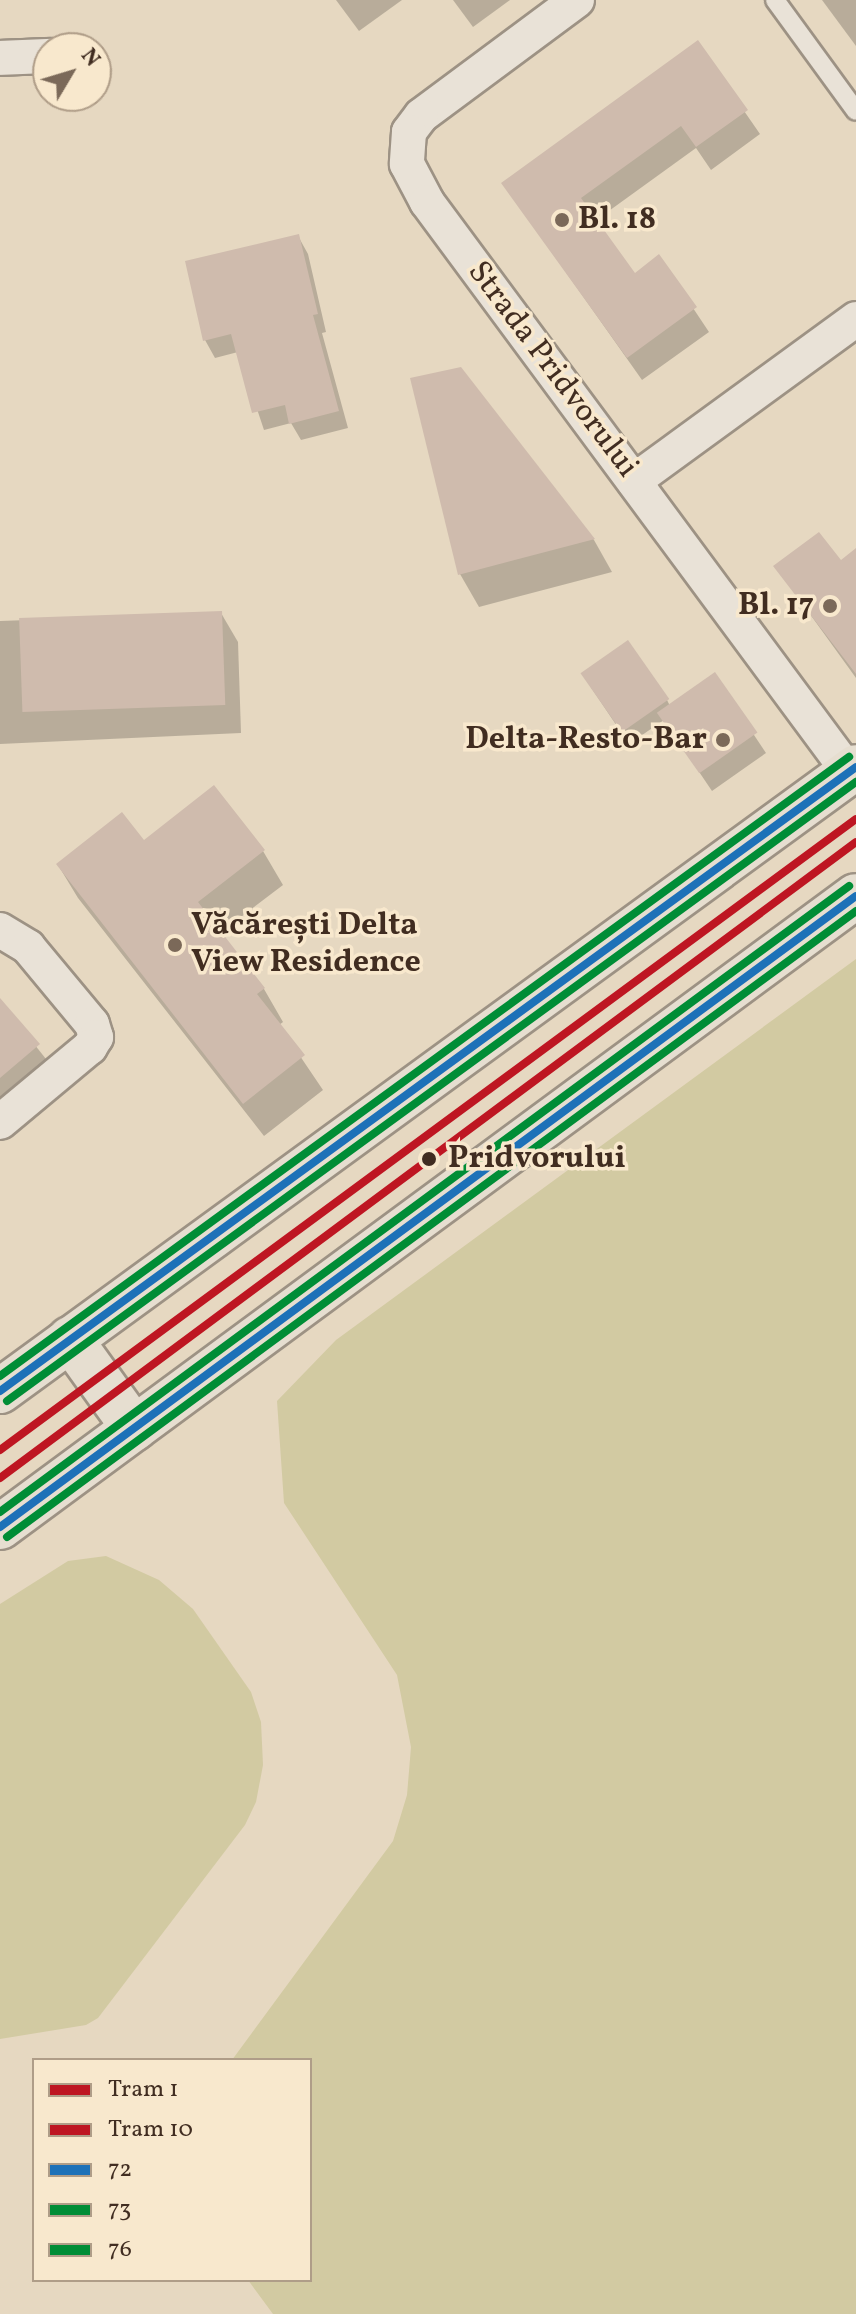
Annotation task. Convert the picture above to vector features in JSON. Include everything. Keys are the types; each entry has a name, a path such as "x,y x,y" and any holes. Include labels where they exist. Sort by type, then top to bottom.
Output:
{"main road":[{"path":"0,1391 853,769"},
{"path":"0,1527 856,896"},
{"path":"70,1339 134,1428"}],"street":[{"name":"Strada Pridvorului","path":"577,0 421,116 405,148 407,164 427,202 853,769"},
{"path":"0,58 32,57"},
{"path":"634,481 856,319"},
{"path":"0,930 28,947 92,1024 96,1037 0,1122"}],"lane":[{"path":"775,0 856,111"}],"shaded area":[{"path":"856,959 856,2314 273,2314 249,2282 312,2282 312,2058 233,2058 393,1841 407,1795 411,1747 397,1675 284,1503 277,1401 336,1340"},
{"path":"106,1556 159,1580 193,1609 251,1692 261,1722 263,1765 256,1802 245,1825 98,2018 86,2025 0,2039 0,1604 68,1561"}],"building":[{"name":"Bl. 18","path":"698,40 748,110 696,147 681,126 581,198 635,273 659,254 697,307 627,358 501,183"},
{"path":"299,234 318,314 313,315 339,411 289,424 285,405 252,413 231,334 203,341 185,261"},
{"path":"461,367 595,539 458,575 410,378"},
{"name":"Bl. 17","path":"819,532 841,560 856,548 856,674 773,566"},
{"path":"222,611 225,705 22,712 19,618"},
{"path":"628,640 669,699 622,732 580,673"},
{"path":"715,672 757,733 699,773 657,713"},
{"name":"Văcărești Delta View Residence","path":"214,785 265,850 198,902 265,988 257,994 305,1055 243,1104 56,864 122,812 144,840"},
{"path":"0,998 40,1044 0,1078"}],"tram line":[{"name":"10","path":"0,1450 856,819"},
{"name":"1","path":"0,1478 856,842"}],"transit line":[{"name":"76","path":"0,1376 849,757"},
{"name":"72","path":"0,1391 856,767"},
{"name":"73","path":"7,1401 856,782"},
{"name":"76","path":"0,1512 849,886"},
{"name":"72","path":"0,1527 856,896"},
{"name":"73","path":"7,1537 856,911"}],"place":[{"name":"Bl. 18","path":"562,220"},
{"name":"Bl. 17","path":"830,606"},
{"name":"Delta-Resto-Bar","path":"723,740"},
{"name":"Văcărești Delta View Residence","path":"175,945"},
{"name":"Pridvorului","path":"429,1159"}]}
